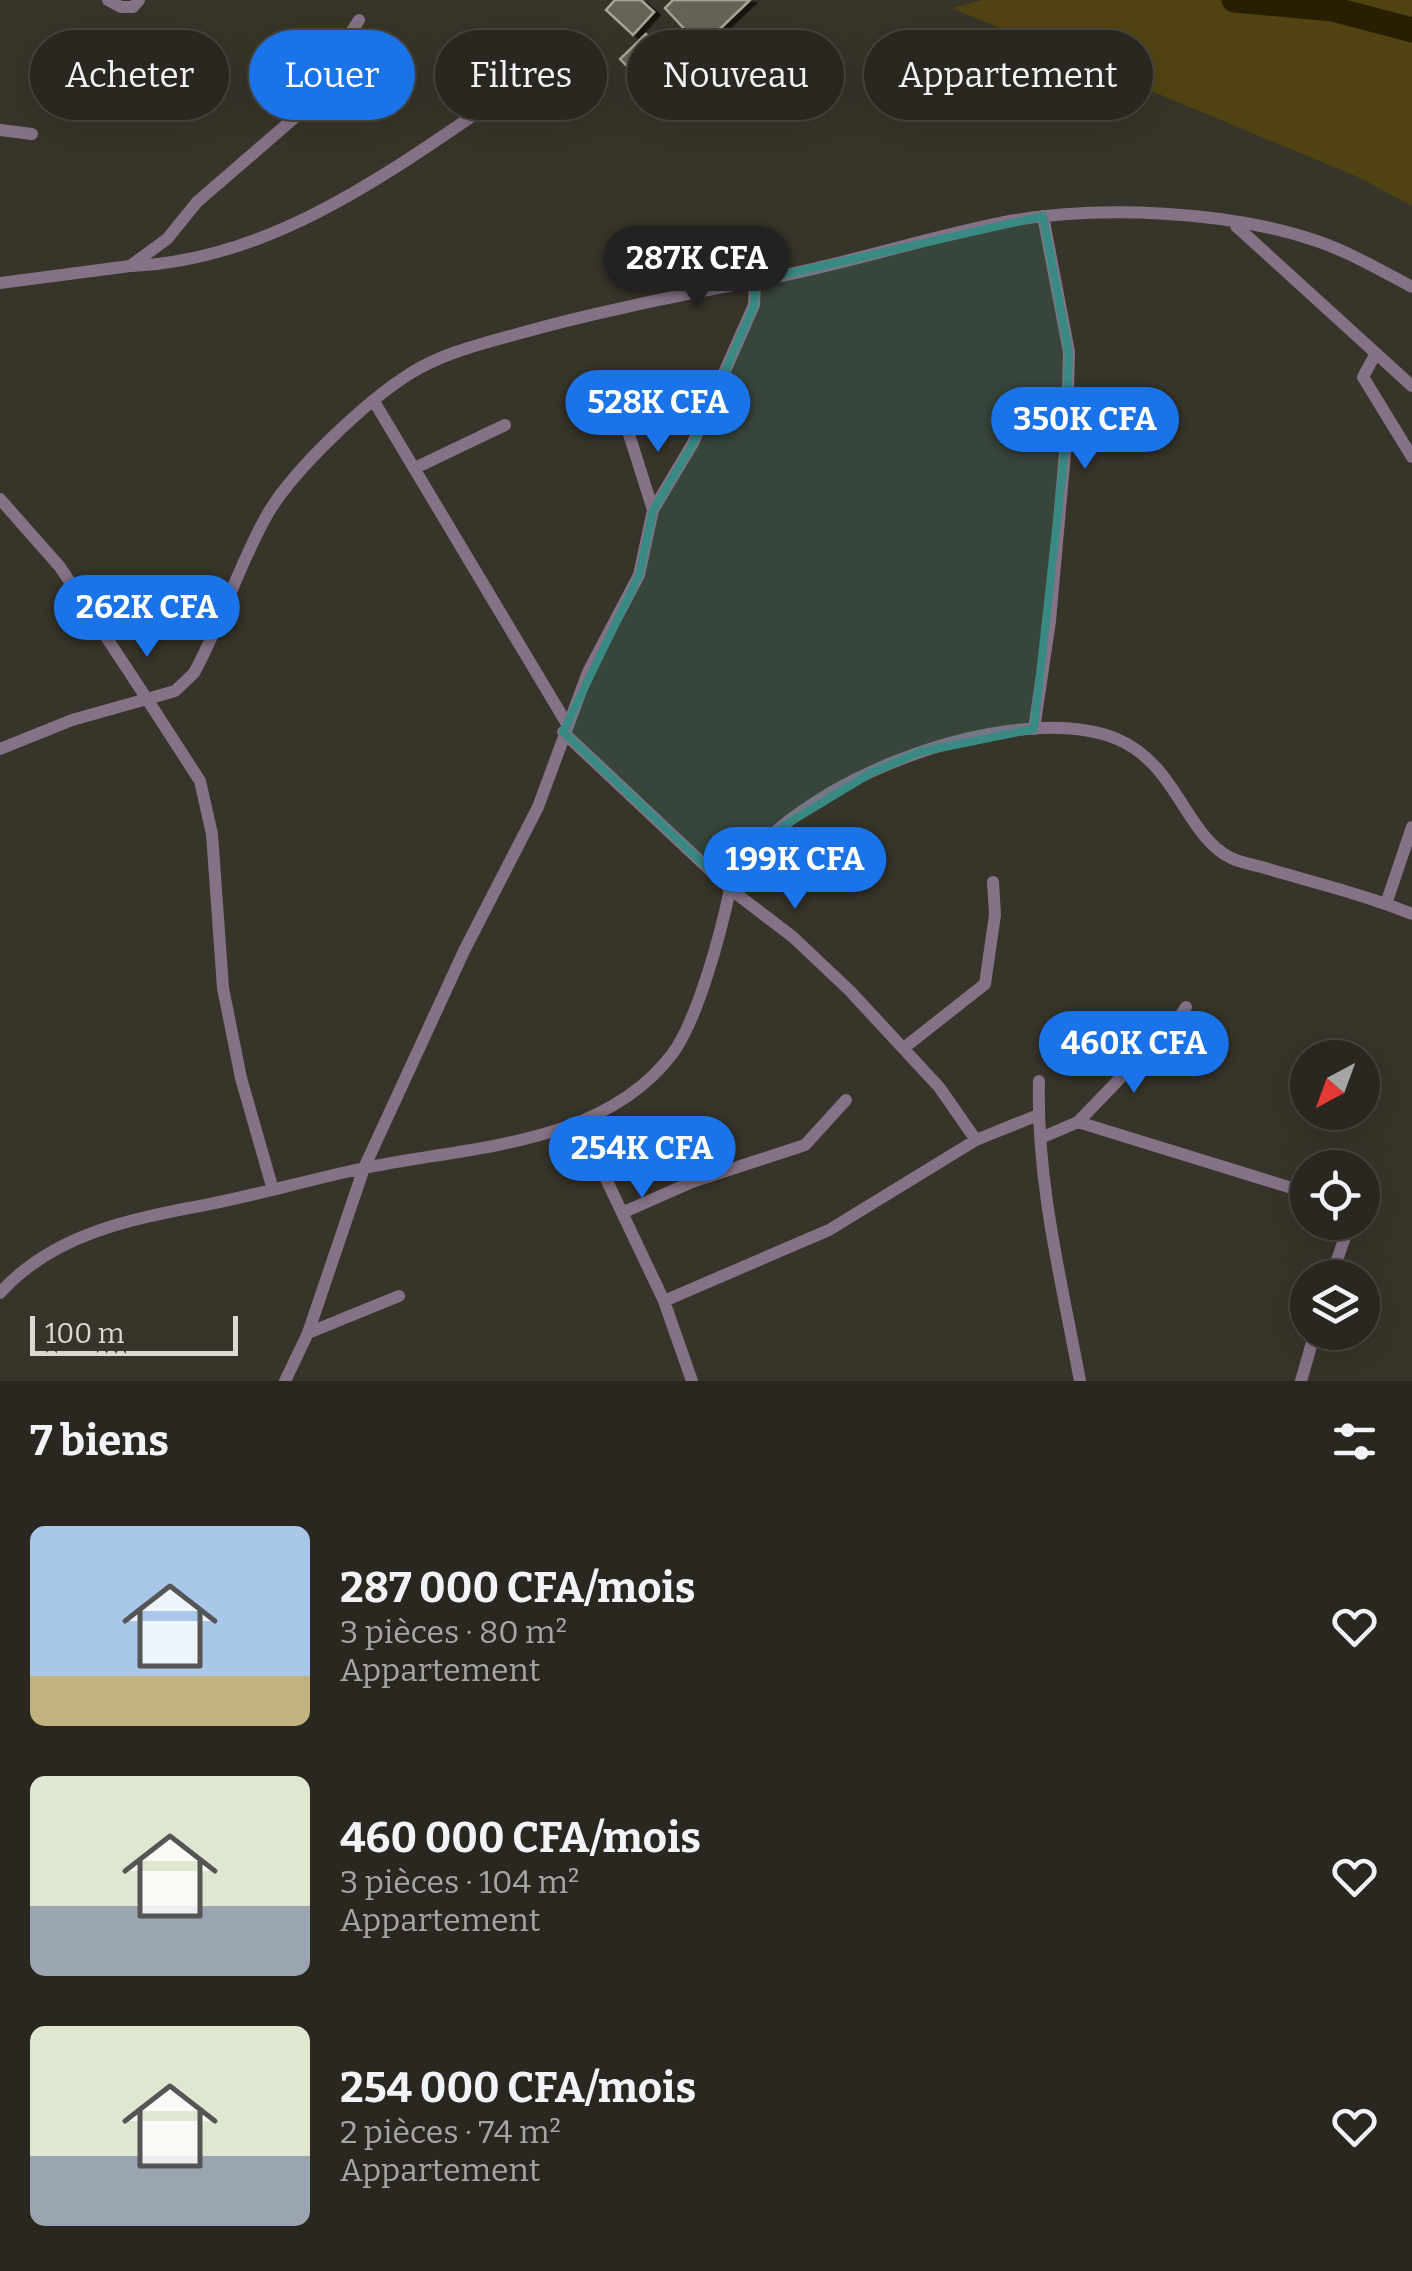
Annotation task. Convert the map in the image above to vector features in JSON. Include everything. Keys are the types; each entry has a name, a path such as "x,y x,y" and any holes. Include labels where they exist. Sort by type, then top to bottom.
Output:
{"street":[{"path":"108,0 120,7 132,7 139,0"},
{"path":"130,266 167,239 197,202 300,113 360,20"},
{"path":"0,282 162,264 286,232 462,120"},
{"path":"0,130 32,134"},
{"path":"0,749 72,720 175,690 194,673 268,514 322,448 409,374 465,348 596,312 718,285 755,282 1043,216 1121,212 1279,230 1320,242 1412,287"},
{"path":"1034,729 1050,621 1068,391 1068,352 1043,216"},
{"path":"1235,225 1412,386"},
{"path":"285,1381 308,1333 364,1168 464,951 538,807 588,672 639,575 653,510 693,443 754,305 755,282"},
{"path":"1376,353 1363,376 1412,457"},
{"path":"375,403 416,467 565,728 730,889 793,936 905,1047 976,1140"},
{"path":"622,412 653,510"},
{"path":"416,467 505,425"},
{"path":"0,498 60,567 200,782 212,834 222,988 241,1078 273,1190"},
{"path":"0,1293 39,1258 95,1231 364,1168 518,1140 578,1122 634,1091 673,1053 688,1029 738,872 761,846 825,797 920,752 1034,729 1087,732 1118,740 1172,782 1189,815 1230,858 1412,914"},
{"path":"1386,904 1412,827"},
{"path":"905,1047 985,984 995,915 993,882"},
{"path":"1042,1137 1078,1122 1130,1068 1157,1052 1186,1006"},
{"path":"1038,1081 1049,1208 1080,1381"},
{"path":"624,1212 692,1182 805,1146 826,1128 846,1100"},
{"path":"664,1301 829,1230 976,1140 1038,1114"},
{"path":"578,1122 664,1301 692,1381"},
{"path":"1078,1122 1290,1187"},
{"path":"308,1333 398,1296"},
{"path":"1301,1381 1309,1350"}],"highlighted area":[{"path":"1043,216 1069,352 1067,431 1034,729 920,752 871,773 785,825 730,889 563,732 639,575 653,510 693,443 754,305 755,281"}],"shaded area":[{"path":"982,0 1412,0 1412,206 1358,177 1153,92 1153,30 1005,30 952,8"}],"building":[{"path":"615,0 641,0 654,12 638,30 628,30 606,10"},
{"path":"673,0 750,0 719,30 685,30 665,8"}],"waterway":[{"path":"1234,0 1332,9 1412,30"}]}
